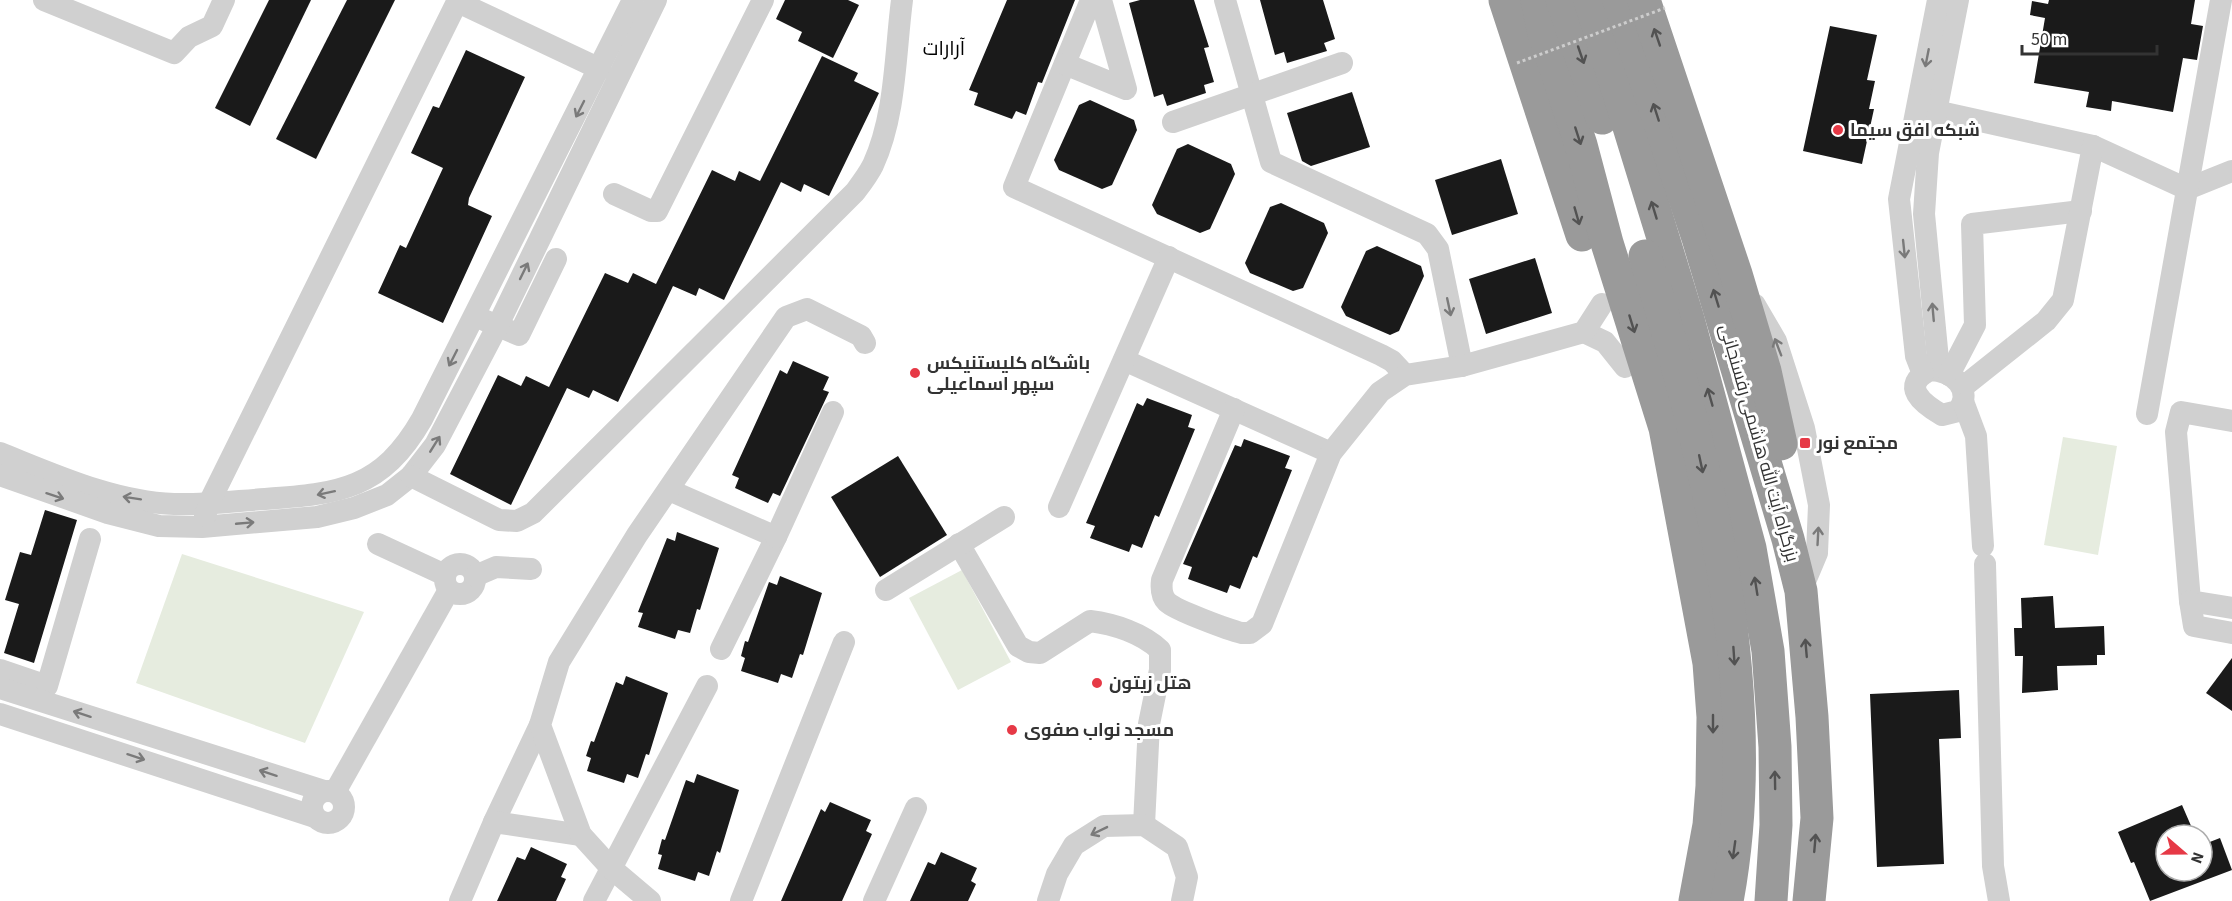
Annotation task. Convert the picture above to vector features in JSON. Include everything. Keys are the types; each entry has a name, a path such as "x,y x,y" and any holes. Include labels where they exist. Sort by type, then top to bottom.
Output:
{"highway":[{"path":"1537,0 1544,30 1581,145 1607,243 1665,428 1709,663 1713,717 1709,825 1695,901"},
{"path":"1562,0 1647,260 1684,393 1725,587 1733,642 1740,783 1736,843 1727,901"},
{"name":"بزرگراه آیت الله هاشمی رفسنجانی","path":"1590,0 1688,319 1750,548 1768,651 1775,747 1776,825 1771,901"},
{"name":"بزرگراه آیت الله هاشمی رفسنجانی","path":"1619,0 1698,238 1788,539 1801,591 1812,717 1817,818 1809,901"},
{"path":"1655,4 1765,371 1780,442 1788,539"},
{"path":"1509,7 1571,198 1602,304 1659,476 1687,541"}],"street":[{"path":"44,0 174,53 189,37 212,26 224,0"},
{"path":"0,453 62,478 122,496 173,504 324,495 357,484 379,471 409,442 633,0"},
{"path":"0,475 108,513 159,525 202,527 333,515 387,495 411,476 435,445 498,326 656,0"},
{"path":"614,194 651,211 657,210 763,0"},
{"path":"411,476 499,520 518,521 533,513 855,192 872,168 881,146 888,112 902,0"},
{"path":"1091,0 1014,187 1381,355 1392,361 1405,375"},
{"path":"1065,64 1126,89 1101,0"},
{"path":"1225,0 1271,162 1427,234 1438,249 1462,366"},
{"path":"1927,109 1938,0"},
{"path":"1958,0 1899,199 1916,356 1947,382 1976,436 1984,555 1993,866 1999,901"},
{"path":"2147,414 2221,0"},
{"path":"202,527 209,503 458,1 600,69"},
{"path":"1173,122 1342,63"},
{"path":"1927,109 2093,146 2187,189 2232,171"},
{"path":"1947,382 2046,321 2063,300 2093,146"},
{"path":"1947,382 1975,325 1972,224 2081,211"},
{"path":"1059,507 1169,257"},
{"path":"474,316 519,335 556,259"},
{"path":"1736,274 1776,341 1804,428 1819,505 1817,553 1801,591"},
{"path":"1584,332 1602,304"},
{"path":"460,901 540,725 559,662 637,535 786,318 807,309 861,336 866,343"},
{"path":"1234,409 1162,580 1162,595 1171,606 1236,632 1250,633 1262,624 1331,453 1380,392 1405,375 1462,366 1584,332 1605,342 1624,367"},
{"path":"1124,360 1331,453"},
{"path":"721,649 776,537 833,412"},
{"path":"2232,421 2181,412 2176,432 2193,626 2232,633"},
{"path":"669,490 776,537"},
{"path":"886,590 1004,517"},
{"path":"0,670 47,686 90,539"},
{"path":"378,544 447,583"},
{"path":"960,544 1018,646 1029,652 1040,653 1090,621 1110,625 1150,641 1160,650 1160,670 1149,724 1144,825"},
{"path":"0,714 315,817 313,802 329,791 447,583 451,567 461,564 470,568 475,576 496,567 531,569"},
{"path":"2190,601 2232,608"},
{"path":"741,901 844,642"},
{"path":"594,901 707,686"},
{"path":"0,688 329,791"},
{"path":"35,724 41,701"},
{"path":"540,725 581,835 611,868 650,901"},
{"path":"874,901 916,808"},
{"path":"494,822 581,835"},
{"path":"1048,901 1057,874 1074,845 1104,826 1144,825 1177,847 1187,877 1182,901"}],"path":[{"path":"1517,63 1655,4"}],"shaded area":[{"path":"2063,437 2117,446 2098,555 2044,545"},
{"path":"182,554 364,612 305,743 136,683"},
{"path":"962,570 1011,662 958,690 909,598"}],"building":[{"path":"269,0 311,0 250,126 215,108"},
{"path":"347,0 395,0 316,159 276,139"},
{"path":"785,0 848,0 859,5 833,58 798,41 802,32 776,19"},
{"path":"1007,0 1075,0 1042,83 1038,82 1026,115 1016,111 1012,119 974,105 978,93 969,90"},
{"path":"1140,0 1194,0 1209,47 1204,48 1214,82 1204,85 1206,93 1167,106 1163,94 1154,97 1129,3"},
{"path":"1260,0 1323,0 1335,39 1324,43 1327,51 1287,63 1284,52 1275,55"},
{"path":"2049,0 2195,0 2191,24 2203,26 2197,60 2183,58 2173,112 2112,101 2111,111 2086,107 2089,92 2034,83 2045,18 2030,15 2032,1 2048,4"},
{"name":"شبکه افق سیما","path":"1830,26 1877,35 1867,80 1875,81 1869,109 1874,109 1862,164 1803,151"},
{"path":"466,50 525,77 469,198 468,205 492,216 443,323 378,293 400,245 406,248 443,168 411,153 433,106 439,108"},
{"path":"822,56 858,73 854,81 879,93 829,196 804,184 801,192 781,182 724,300 699,288 696,296 673,286 618,402 593,390 589,398 567,388 511,505 450,474 498,375 521,386 526,376 549,387 605,273 628,283 633,273 656,284 712,170 735,181 739,171 760,181"},
{"path":"1352,92 1370,147 1311,166 1302,161 1287,113"},
{"path":"1090,100 1134,120 1137,130 1112,185 1102,189 1059,170 1054,160 1079,105"},
{"path":"1188,144 1231,164 1235,174 1210,229 1200,233 1157,214 1152,205 1177,149"},
{"path":"1501,159 1518,214 1452,235 1435,180"},
{"path":"1281,203 1324,223 1328,233 1303,288 1293,291 1250,273 1245,263 1270,207"},
{"path":"1377,246 1421,266 1424,276 1399,331 1390,335 1346,316 1341,307 1366,251"},
{"path":"1535,258 1552,313 1486,334 1469,279"},
{"path":"793,361 829,377 823,390 829,392 780,496 773,493 768,503 735,488 739,478 732,475 780,370 787,374"},
{"path":"1147,398 1192,415 1188,427 1195,429 1159,517 1155,515 1142,548 1132,544 1129,552 1090,538 1095,526 1086,523 1137,403 1143,406"},
{"path":"1244,439 1290,456 1285,468 1292,470 1257,558 1253,556 1240,589 1230,585 1227,593 1188,579 1192,567 1183,564 1235,445 1241,447"},
{"path":"898,456 947,535 880,577 831,497"},
{"path":"45,510 77,520 34,663 4,653 19,604 5,600 20,552 31,555"},
{"path":"677,532 719,548 700,610 697,609 690,633 678,630 675,639 638,627 643,613 638,612 667,538 675,541"},
{"path":"780,576 822,593 803,655 800,654 792,678 781,674 778,683 741,671 745,658 741,656 769,582 777,585"},
{"path":"2053,596 2055,628 2104,626 2105,655 2097,655 2097,665 2057,666 2058,690 2022,693 2023,656 2015,656 2014,628 2022,628 2021,598"},
{"path":"2232,658 2232,711 2206,693"},
{"path":"626,676 668,693 649,755 646,754 638,778 627,774 624,783 587,771 591,758 586,756 591,741 594,742 616,682 623,685"},
{"path":"1959,690 1961,738 1939,739 1944,864 1877,867 1870,694"},
{"path":"697,774 739,790 720,853 717,851 709,876 698,872 695,881 658,869 662,855 658,854 686,780 694,783"},
{"path":"830,802 871,820 866,831 872,834 842,901 781,901 821,809 825,812"},
{"path":"2182,805 2190,823 2154,823 2154,883 2198,883 2150,901 2134,862 2131,863 2118,832"},
{"path":"2220,838 2232,870 2214,877 2214,840"},
{"path":"531,847 567,864 561,877 566,879 556,901 497,901 517,857 525,860"},
{"path":"941,852 977,868 971,881 976,884 968,901 910,901 928,862 935,865"}],"place":[{"name":"شبکه افق سیما","path":"1838,130"},
{"name":"باشگاه کلیستنیکس سپهر اسماعیلی","path":"915,373"},
{"name":"مجتمع نور","path":"1805,443"},
{"name":"هتل زیتون","path":"1097,683"},
{"name":"مسجد نواب صفوی","path":"1012,730"}],"district":[{"name":"آرارات","path":"944,49"}]}
